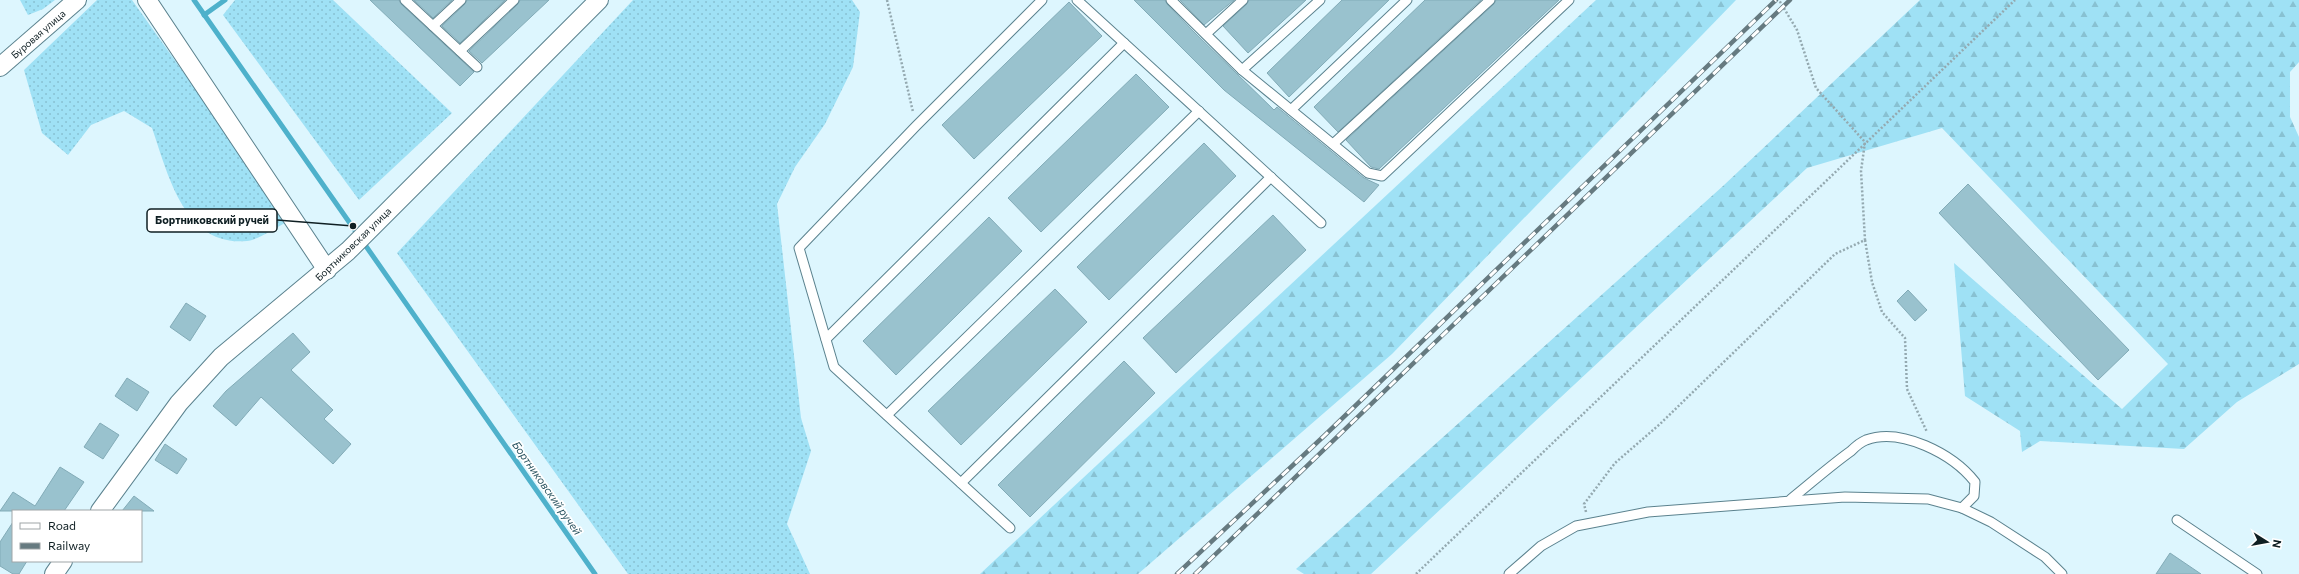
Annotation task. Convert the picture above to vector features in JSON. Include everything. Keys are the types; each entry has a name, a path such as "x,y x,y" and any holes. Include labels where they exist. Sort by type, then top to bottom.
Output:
{"street":[{"name":"Буровая улица","path":"0,67 77,0"},
{"path":"148,0 327,270"},
{"name":"Бортниковская улица","path":"101,510 179,402 221,357 348,252 370,228 599,0"},
{"path":"54,574 62,562"}],"lane":[{"path":"405,0 477,67"},
{"path":"433,26 461,0"},
{"path":"460,51 514,0"},
{"path":"1010,528 834,367 799,248 916,126 1042,0"},
{"path":"1077,0 1321,223"},
{"path":"1171,0 1242,70 1368,173 1382,176 1569,0"},
{"path":"1206,34 1243,0"},
{"path":"1242,70 1320,0"},
{"path":"1290,110 1407,0"},
{"path":"1333,144 1490,0"},
{"path":"826,339 1124,43"},
{"path":"887,415 1199,111"},
{"path":"962,483 1271,177"},
{"path":"1791,499 1865,440 1886,437 1910,440 1939,452 1965,469 1975,482 1974,496 1962,508"},
{"path":"1509,574 1541,546 1576,526 1648,512 1791,499 1845,497 1928,499 1962,508 1991,522 2045,557 2062,574"},
{"path":"2177,520 2256,574"}],"path":[{"path":"886,0 916,126"},
{"path":"1779,0 1797,30 1816,88 1865,142"},
{"path":"1416,574 1865,142 2015,0"},
{"path":"1865,142 1861,171 1865,240 1872,282 1882,312 1905,338 1907,389 1922,425 1939,452"},
{"path":"1588,524 1584,504 1615,463 1660,424 1836,254 1865,240"}],"green space":[{"path":"20,0 55,0 43,9 28,15"},
{"path":"97,0 132,0 289,221 262,236 247,241 225,240 208,232 193,220 172,186 152,128 124,111 91,125 68,155 42,133 24,70"},
{"path":"235,0 333,0 452,113 359,200 223,15"},
{"path":"633,0 852,0 860,12 853,67 825,124 795,167 777,204 801,418 811,451 787,524 810,574 628,574 397,253"},
{"path":"1596,0 1736,0 1392,354 1138,574 980,574"},
{"path":"1920,0 2299,0 2299,62 2290,72 2290,117 2299,137 2299,364 2237,402 2184,449 2040,441 2022,452 2020,431 1965,396 1954,263 2122,409 2168,364 1942,128 1807,168 1371,574 1304,574 1296,569 1723,186"}],"building":[{"path":"370,0 399,0 401,4 474,72 460,86"},
{"path":"414,0 452,0 433,18"},
{"path":"467,0 505,0 460,43 442,26 465,4"},
{"path":"520,0 549,0 482,63 469,51 518,4"},
{"path":"1134,0 1165,0 1167,4 1195,33 1274,110 1277,107 1364,178 1379,185 1364,202 1224,90"},
{"path":"1180,0 1234,0 1204,25"},
{"path":"1249,0 1306,0 1248,53 1223,26 1247,4"},
{"path":"1342,0 1389,0 1289,97 1267,73"},
{"path":"1425,0 1481,0 1338,132 1314,107"},
{"path":"1496,0 1559,0 1379,169 1371,167 1346,140 1494,4"},
{"path":"1069,2 1102,36 974,159 942,125"},
{"path":"1136,74 1169,107 1041,232 1008,198"},
{"path":"1204,143 1236,176 1109,300 1077,267"},
{"path":"1968,184 2129,350 2098,380 1939,213"},
{"path":"1273,215 1306,250 1176,373 1143,338"},
{"path":"989,217 1022,251 896,375 863,341"},
{"path":"1055,289 1087,322 961,445 928,411"},
{"path":"1908,290 1927,310 1915,321 1897,301"},
{"path":"186,303 206,316 190,341 170,327"},
{"path":"293,333 310,352 291,370 333,410 324,419 351,444 333,464 261,397 236,426 213,406 226,391"},
{"path":"1124,361 1155,393 1030,517 998,485"},
{"path":"127,378 149,392 137,411 115,396"},
{"path":"100,423 119,435 103,459 84,447"},
{"path":"165,444 187,459 177,474 155,460"},
{"path":"60,467 84,482 65,510 0,511 13,492 35,506"},
{"path":"134,496 154,511 142,510 123,510"},
{"path":"12,524 12,562 26,562 19,574 13,574 0,566 0,542"},
{"path":"2170,553 2201,574 2156,574"}],"waterway":[{"name":"Бортниковский ручей","path":"194,0 595,574"},
{"path":"204,15 225,0"}],"railway":[{"path":"1177,574 1324,436 1776,0"},
{"path":"1195,574 1790,0"}],"place":[{"name":"Бортниковский ручей","path":"353,226"}]}
